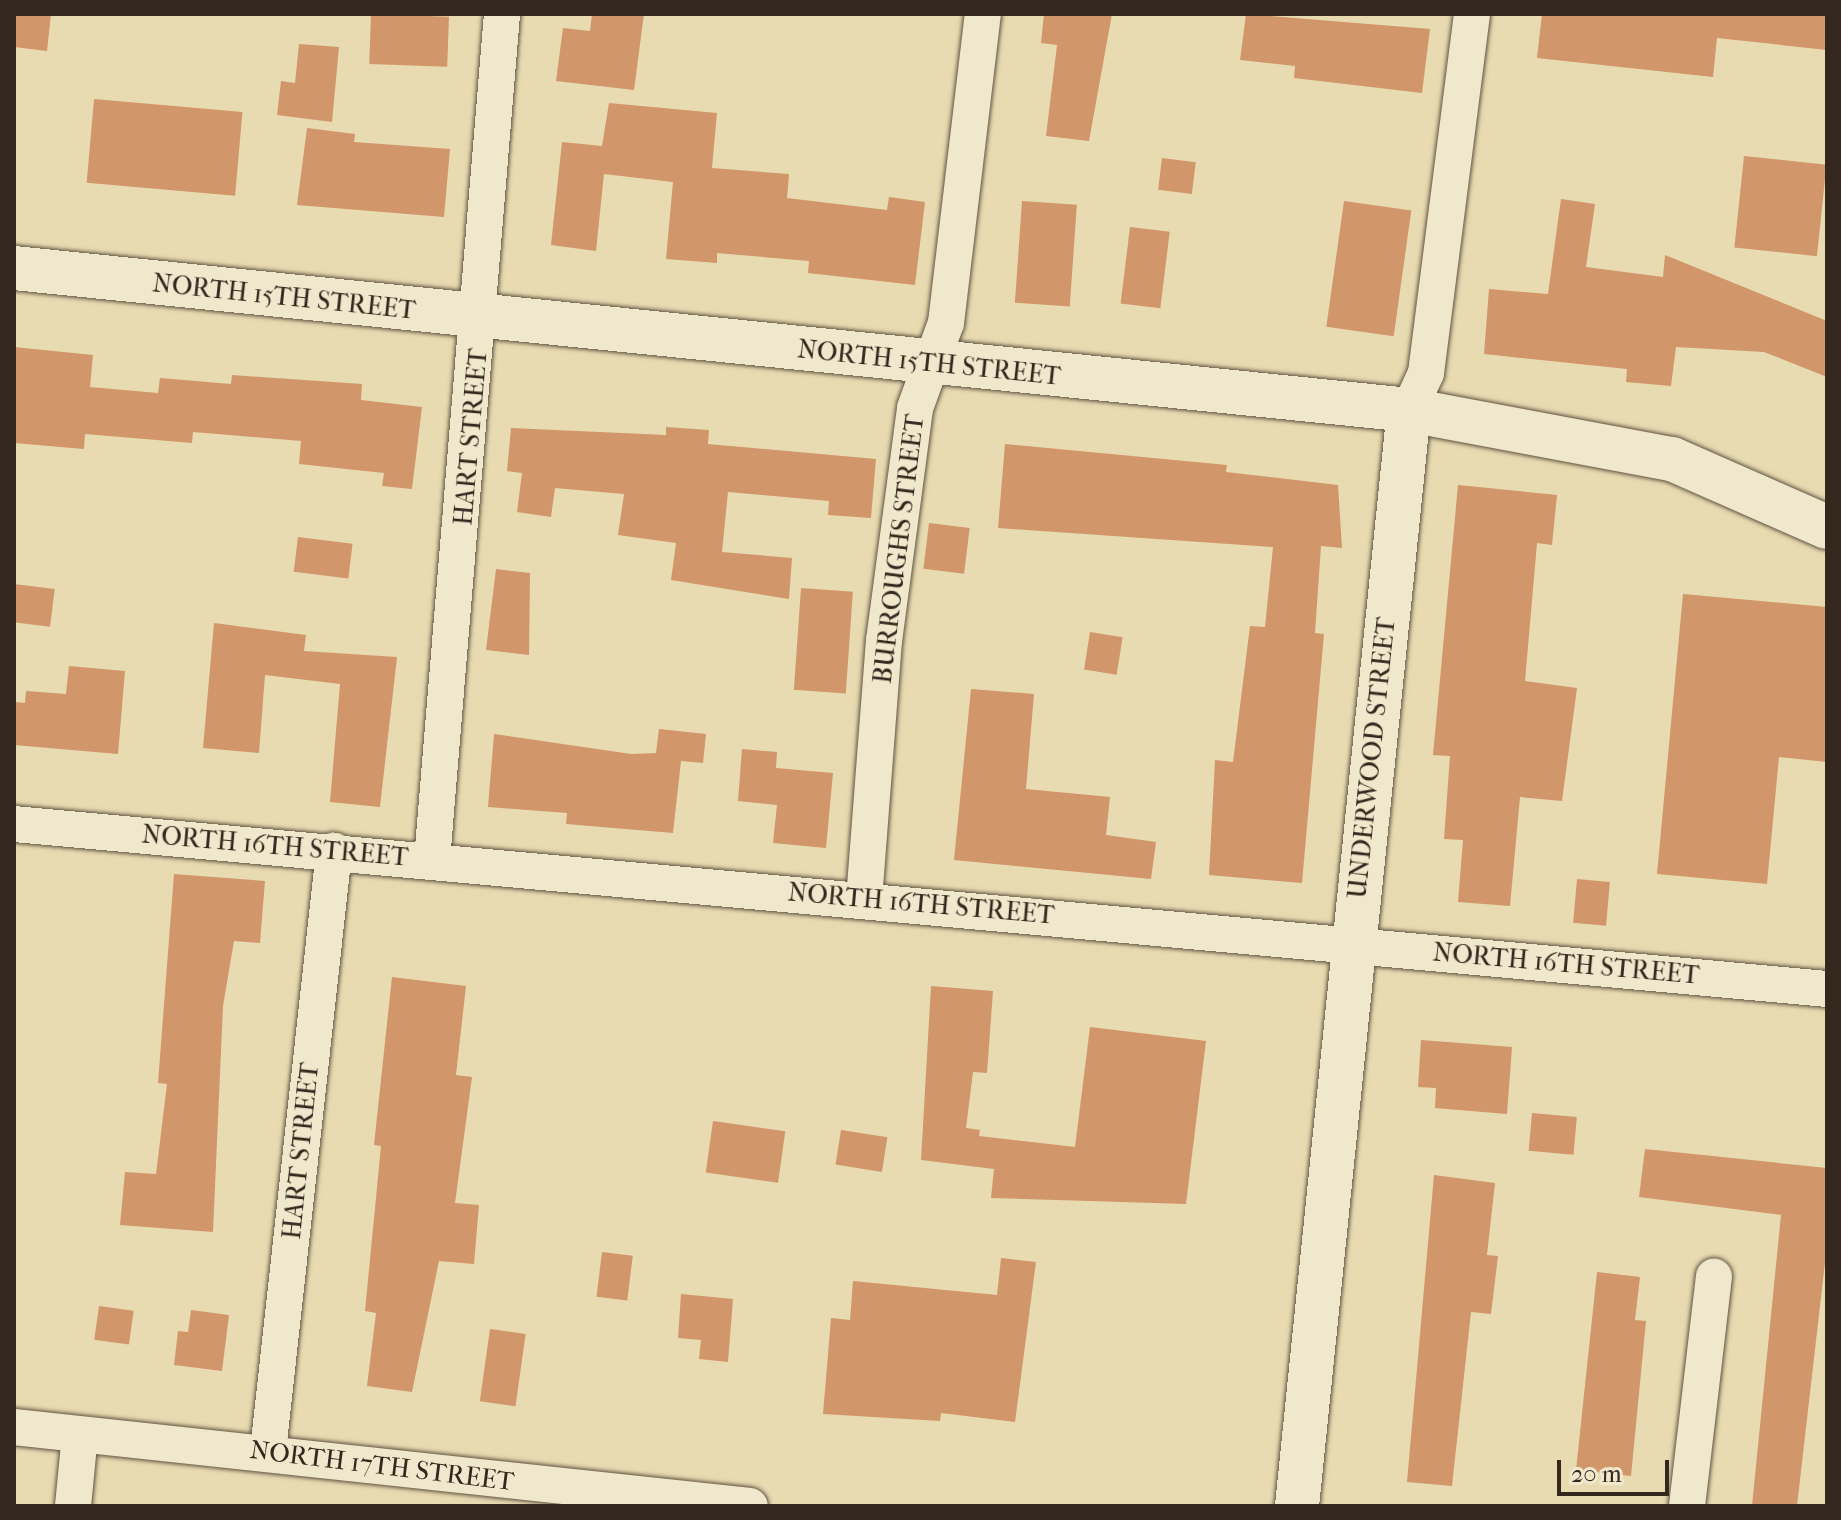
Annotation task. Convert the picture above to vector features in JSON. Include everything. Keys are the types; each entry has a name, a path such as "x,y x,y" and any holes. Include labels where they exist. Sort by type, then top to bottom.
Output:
{"main road":[{"name":"NORTH 15TH STREET","path":"14,268 481,318 1409,410 1672,459 1827,527"},
{"name":"UNDERWOOD STREET","path":"1297,1506 1409,410"}],"street":[{"name":"HART STREET","path":"432,860 481,318 475,276 502,14"},
{"name":"BURROUGHS STREET","path":"864,900 884,641 915,408 935,364 983,14"},
{"name":"UNDERWOOD STREET","path":"1409,410 1426,373 1472,14"},
{"name":"NORTH 16TH STREET","path":"14,824 1353,943 1827,989"},
{"name":"HART STREET","path":"268,1451 334,851"},
{"path":"1687,1506 1714,1277"},
{"name":"NORTH 17TH STREET","path":"14,1427 268,1451 675,1502 750,1506"},
{"path":"73,1506 80,1435"}],"building":[{"path":"14,14 51,14 47,51 14,47"},
{"path":"371,14 449,17 447,67 369,64"},
{"path":"592,14 644,14 634,90 556,81 563,28 590,31"},
{"path":"1044,14 1112,14 1089,141 1046,136 1057,45 1041,43"},
{"path":"1246,14 1430,29 1422,93 1294,78 1295,66 1240,60"},
{"path":"1542,14 1827,14 1827,50 1717,38 1713,77 1537,58"},
{"path":"299,44 339,47 332,122 277,115 281,81 295,83"},
{"path":"94,99 242,112 235,196 87,183"},
{"path":"609,103 717,113 712,168 789,174 787,198 887,210 889,197 925,202 915,285 808,273 809,261 717,253 717,263 666,259 673,182 604,174 596,251 551,245 562,142 602,146"},
{"path":"307,128 355,134 354,142 450,149 444,217 297,205"},
{"path":"1744,156 1827,165 1817,256 1734,247"},
{"path":"1162,158 1196,162 1192,194 1158,190"},
{"path":"1561,199 1595,204 1586,267 1663,277 1665,255 1827,321 1827,377 1764,352 1676,347 1671,386 1626,382 1627,369 1484,354 1489,289 1548,294"},
{"path":"1022,201 1077,205 1070,307 1015,303"},
{"path":"1344,201 1411,210 1394,336 1326,327"},
{"path":"1130,227 1170,232 1160,308 1121,303"},
{"path":"14,347 93,355 90,387 158,393 160,378 231,384 232,375 362,384 361,400 422,407 412,489 382,486 384,473 299,464 301,441 193,432 192,443 85,434 84,449 14,443"},
{"path":"666,427 709,430 708,444 876,459 871,518 828,515 829,501 728,492 722,552 792,558 789,599 671,580 676,543 618,535 624,494 555,488 551,517 517,512 522,473 507,471 511,428 666,435"},
{"path":"1005,444 1227,465 1226,472 1338,485 1342,548 1321,546 1315,633 1324,634 1302,883 1209,875 1215,760 1233,762 1250,626 1265,627 1273,547 998,528"},
{"path":"1458,485 1557,495 1552,545 1537,543 1525,681 1577,688 1562,801 1520,797 1510,906 1458,902 1463,840 1444,839 1450,756 1433,755"},
{"path":"929,523 970,528 964,574 923,569"},
{"path":"298,537 353,544 348,578 294,572"},
{"path":"496,569 530,573 529,655 486,650"},
{"path":"14,584 55,589 50,627 14,622"},
{"path":"801,588 853,592 846,693 794,690"},
{"path":"1683,594 1827,607 1827,762 1779,757 1767,884 1657,874"},
{"path":"214,623 306,635 304,651 397,657 380,807 330,802 340,684 265,675 259,753 203,748"},
{"path":"1090,632 1123,637 1117,675 1084,670"},
{"path":"69,666 125,671 118,754 14,745 14,702 25,703 26,691 66,694"},
{"path":"971,689 1034,694 1026,789 1110,797 1106,835 1156,842 1151,879 954,860"},
{"path":"659,729 706,734 703,763 681,761 673,833 566,824 567,813 488,807 494,734 631,754 656,753"},
{"path":"742,749 777,752 776,768 833,773 826,848 773,843 777,805 738,801"},
{"path":"174,874 265,881 260,943 234,941 223,1006 213,1232 120,1225 125,1172 156,1174 167,1084 158,1083"},
{"path":"1577,879 1610,882 1606,926 1573,923"},
{"path":"392,977 466,986 456,1075 472,1077 455,1203 479,1205 474,1264 439,1261 412,1392 367,1386 376,1313 365,1311 381,1146 374,1145"},
{"path":"931,986 993,991 987,1073 973,1072 966,1128 980,1130 979,1136 1075,1147 1090,1027 1206,1041 1186,1204 991,1198 994,1169 921,1160"},
{"path":"1421,1040 1512,1047 1507,1114 1435,1108 1436,1088 1418,1087"},
{"path":"1532,1113 1577,1117 1574,1155 1529,1151"},
{"path":"713,1121 785,1131 778,1183 706,1172"},
{"path":"841,1130 887,1137 882,1172 836,1165"},
{"path":"1645,1149 1827,1168 1826,1254 1797,1506 1752,1506 1781,1215 1639,1197"},
{"path":"1434,1175 1495,1183 1487,1255 1498,1256 1491,1314 1471,1312 1452,1486 1407,1482"},
{"path":"602,1252 633,1256 627,1300 597,1297"},
{"path":"1001,1258 1036,1262 1015,1422 941,1413 940,1421 823,1414 831,1318 850,1320 853,1281 997,1295"},
{"path":"1597,1272 1640,1277 1635,1320 1646,1321 1631,1476 1576,1470"},
{"path":"681,1294 733,1299 728,1362 699,1359 701,1340 678,1338"},
{"path":"99,1306 134,1311 129,1345 94,1340"},
{"path":"191,1310 229,1315 222,1371 174,1365 178,1331 188,1332"},
{"path":"490,1329 526,1334 515,1406 480,1401"}]}
